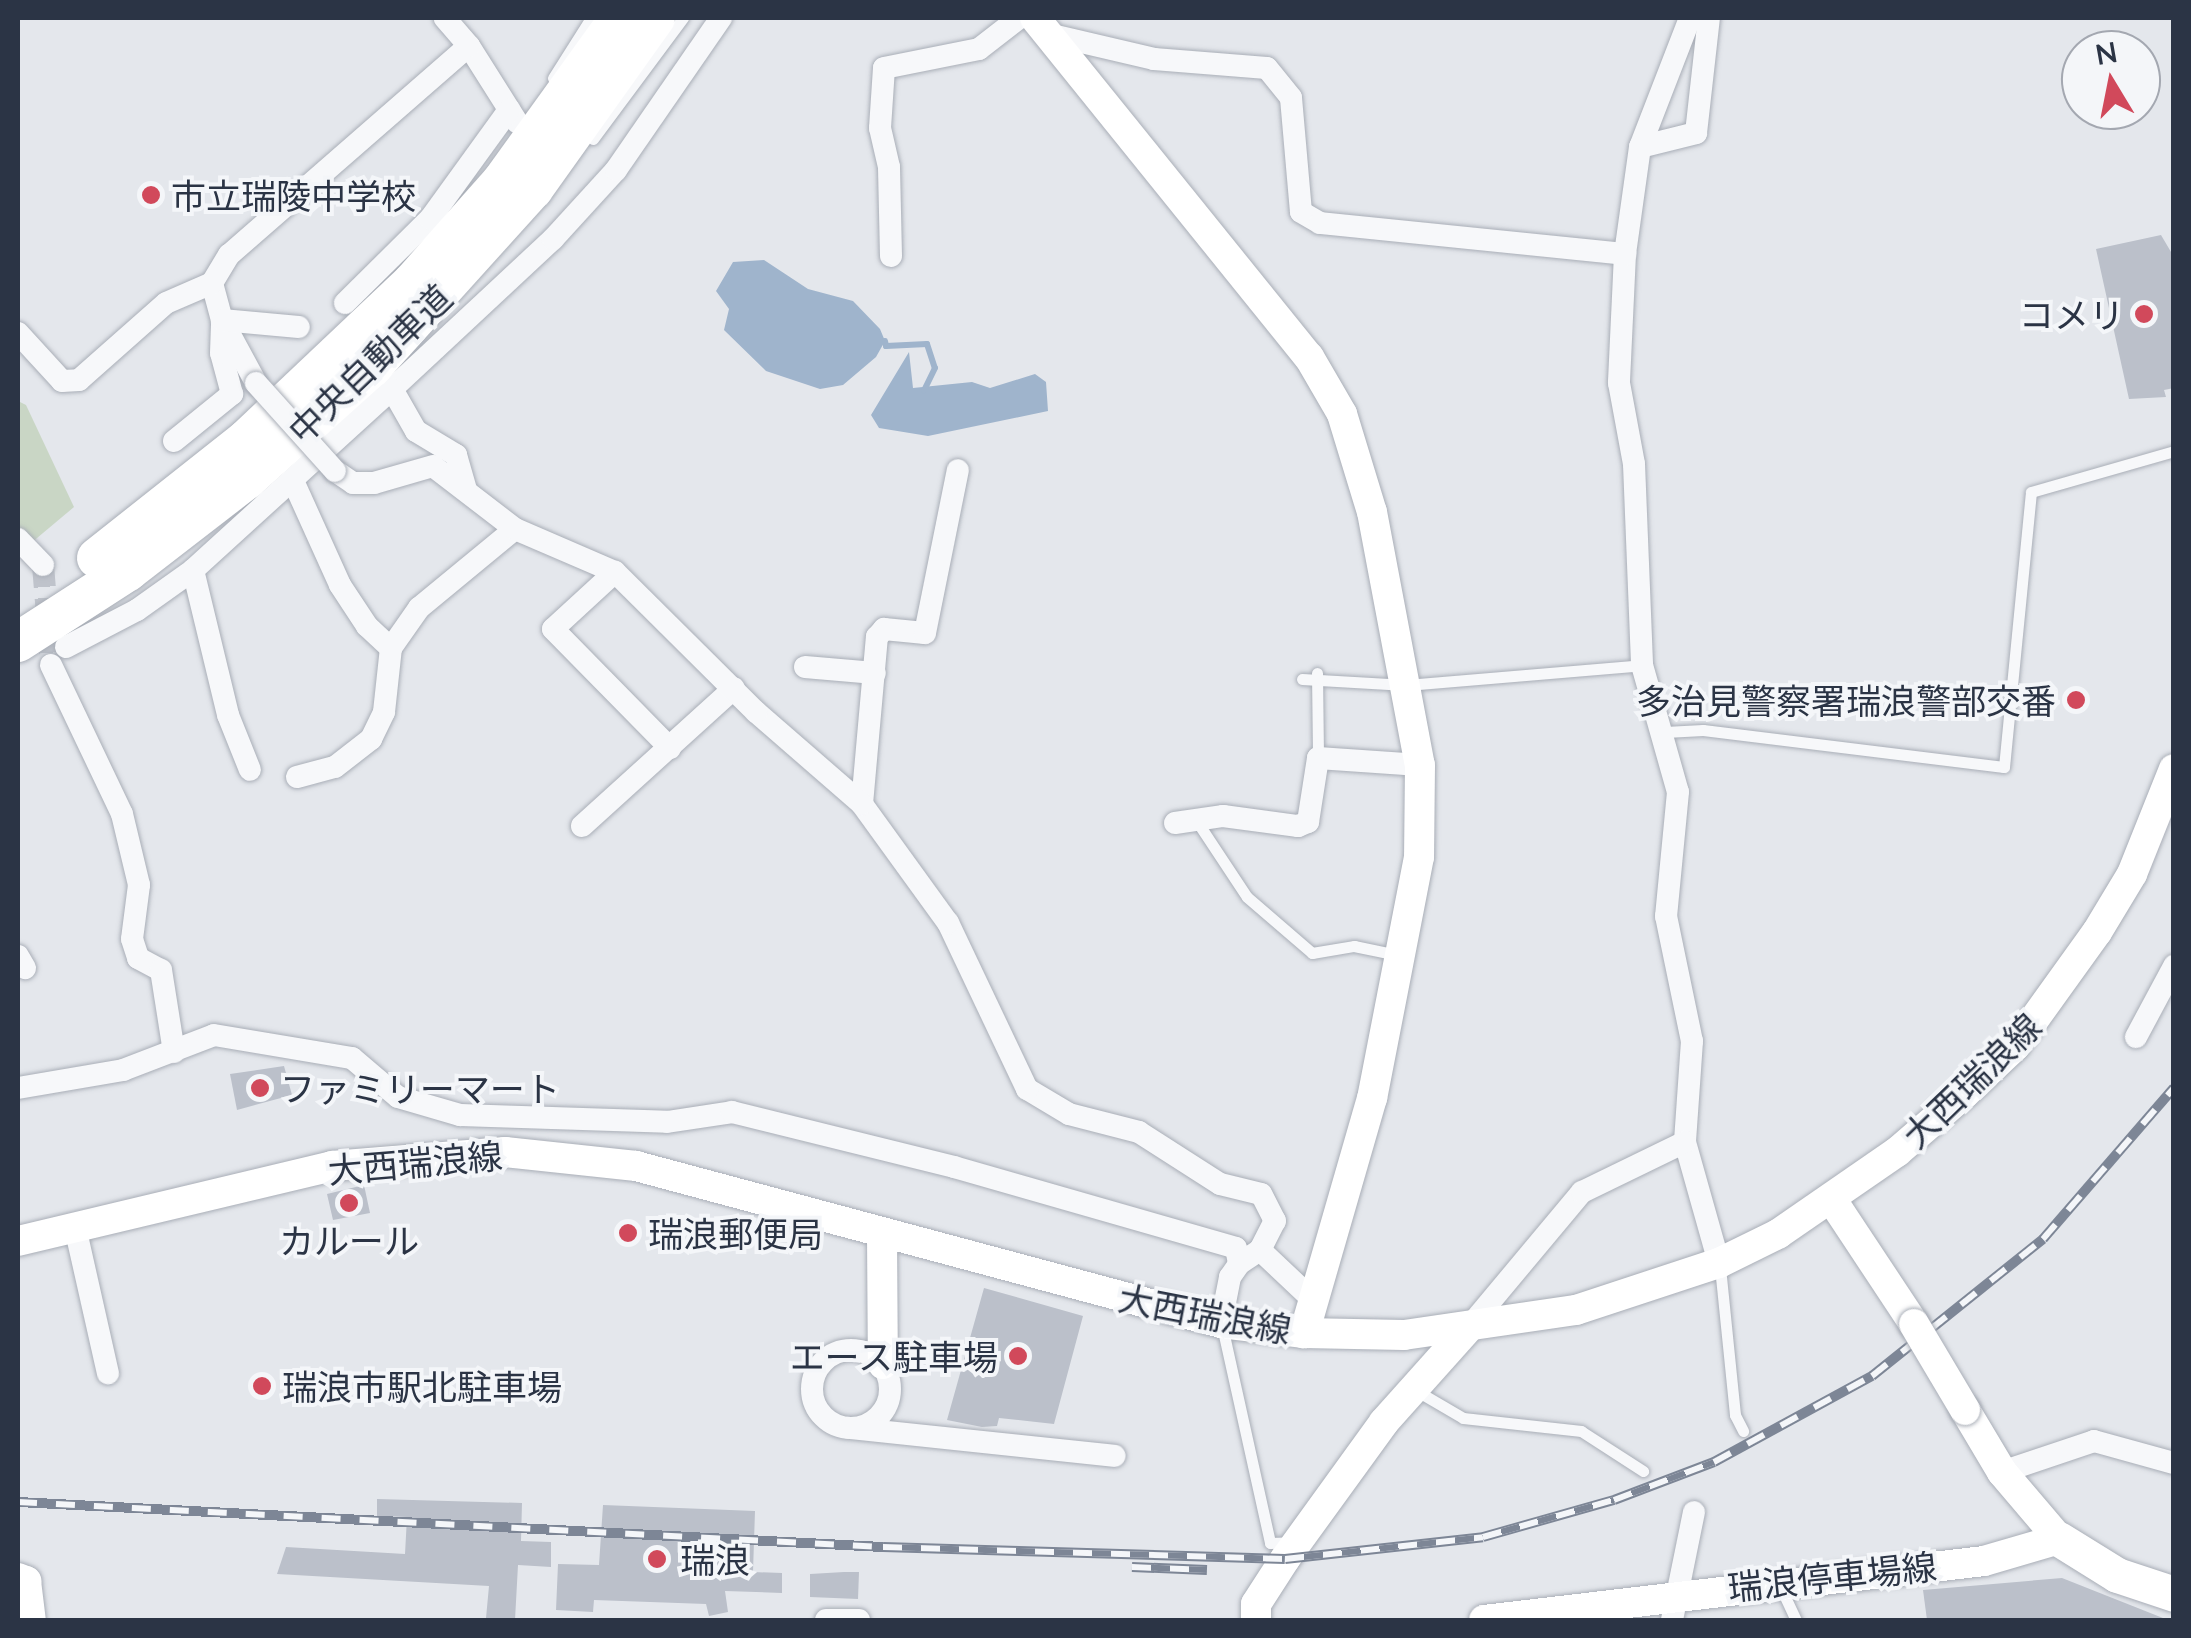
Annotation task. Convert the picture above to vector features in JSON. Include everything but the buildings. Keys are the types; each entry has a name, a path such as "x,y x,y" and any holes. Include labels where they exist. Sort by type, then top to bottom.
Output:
{"highway":[{"name":"中央自動車道","path":"18,609 117,545 318,376 512,168 620,18"},
{"name":"中央自動車道","path":"18,642 128,571 247,479 372,368 518,207 656,18"}],"main road":[{"path":"1046,27 1334,398 1372,512 1420,764 1419,857 1402,956 1349,1192 1304,1333"},
{"name":"大西瑞浪線","path":"18,1241 389,1156 567,1156 708,1184 882,1235 1221,1322 1304,1333 1404,1334 1589,1307 1719,1263 1832,1200 1964,1094 2015,1046 2058,993 2132,874 2174,768"},
{"path":"1832,1200 1914,1324 2002,1472 2059,1539 2117,1574 2174,1594"},
{"path":"882,1235 882,1364"},
{"path":"1256,1620 1256,1604 1410,1387 1470,1327"},
{"name":"瑞浪停車場線","path":"1484,1620 1674,1607 1778,1582 1984,1560 2059,1539"},
{"path":"18,1578 26,1581 31,1620"}],"street":[{"path":"345,303 430,218 513,116 469,46 445,18"},
{"path":"174,1052 161,970 138,958 132,939 139,885 122,814 59,656 137,610 193,570 294,483 582,208 616,170 722,18"},
{"path":"891,256 890,167 880,128 884,68 979,49 1019,18"},
{"path":"1690,18 1640,147 1625,254 1619,383 1634,464 1642,665 1666,732 1678,792 1666,916 1692,1041 1685,1142 1719,1263"},
{"path":"1640,147 1696,132 1709,18"},
{"path":"1046,27 1154,59 1267,68 1291,98 1301,212 1320,223 1625,254"},
{"path":"18,333 62,382 79,380 166,304 212,283 228,255 469,46"},
{"path":"566,180 582,208"},
{"path":"212,283 222,320 256,383 335,471 353,482 374,483 433,466 515,529 615,572 734,688 862,804 948,923 1027,1089 1069,1114 1138,1132 1220,1184 1261,1194 1274,1208 1275,1221 1260,1250 1230,1277 1221,1322"},
{"path":"222,320 300,327"},
{"path":"174,441 232,394 221,353 222,320"},
{"path":"392,389 416,431 456,455 466,489"},
{"path":"862,804 875,673 884,629 925,633 958,470"},
{"path":"294,483 340,585 367,626 392,648"},
{"path":"297,778 335,766 371,740 384,712 392,648 420,608 515,529"},
{"path":"18,539 42,565"},
{"path":"193,570 228,715 250,770"},
{"path":"615,572 552,629 670,748"},
{"path":"805,667 875,673"},
{"path":"582,826 734,688"},
{"path":"1186,822 1308,822 1318,758 1420,764"},
{"path":"2136,1037 2174,966"},
{"path":"18,1088 123,1070 214,1035 352,1058 398,1097 460,1115 667,1122 732,1112 817,1130 1236,1248 1240,1264"},
{"path":"566,1118 567,1156"},
{"path":"1470,1327 1582,1192 1685,1142"},
{"path":"75,1227 108,1373"},
{"path":"1260,1250 1312,1299"},
{"path":"850,1428 874,1421 889,1401 882,1364 847,1349 816,1372 818,1410 850,1428 1116,1456"},
{"path":"2002,1472 2094,1441 2174,1463"},
{"path":"1674,1607 1694,1512"},
{"path":"826,1620 858,1620"}],"lane":[{"path":"512,168 546,90 591,18"},
{"path":"577,159 683,18"},
{"path":"518,207 566,180"},
{"path":"1666,732 1703,730 2004,767 2031,492 2174,450"},
{"path":"1302,679 1406,685 1642,665"},
{"path":"1317,677 1318,758"},
{"path":"1186,822 1247,897 1312,953 1354,946 1402,956"},
{"path":"1719,1263 1735,1416 1743,1431"},
{"path":"1221,1322 1270,1543 1298,1542"},
{"path":"1410,1387 1463,1418 1581,1432 1642,1471"},
{"path":"1778,1582 1796,1620"}],"green space":[{"path":"18,401 26,405 74,507 18,554"}],"water":[{"path":"764,260 808,289 853,301 880,329 885,341 876,357 843,385 820,389 766,371 724,330 729,309 716,291 733,262"},
{"path":"909,352 913,388 972,382 990,388 1035,374 1046,382 1048,411 928,436 879,428 871,415"}],"waterway":[{"path":"885,341 886,346 927,344 935,368 924,391"}],"tunnel":[{"path":"43,565 51,665"}],"railway":[{"path":"18,1502 883,1547 1285,1559 1483,1537 1614,1500 1714,1462 1872,1376 2043,1239 2174,1088"},
{"path":"1132,1567 1207,1570"}],"place":[{"name":"市立瑞陵中学校","path":"151,195"},
{"name":"コメリ","path":"2144,314"},
{"name":"多治見警察署瑞浪警部交番","path":"2076,700"},
{"name":"ファミリーマート","path":"260,1088"},
{"name":"カルール","path":"349,1203"},
{"name":"瑞浪郵便局","path":"628,1233"},
{"name":"エース駐車場","path":"1018,1356"},
{"name":"瑞浪市駅北駐車場","path":"262,1386"},
{"name":"瑞浪","path":"657,1559"}]}
